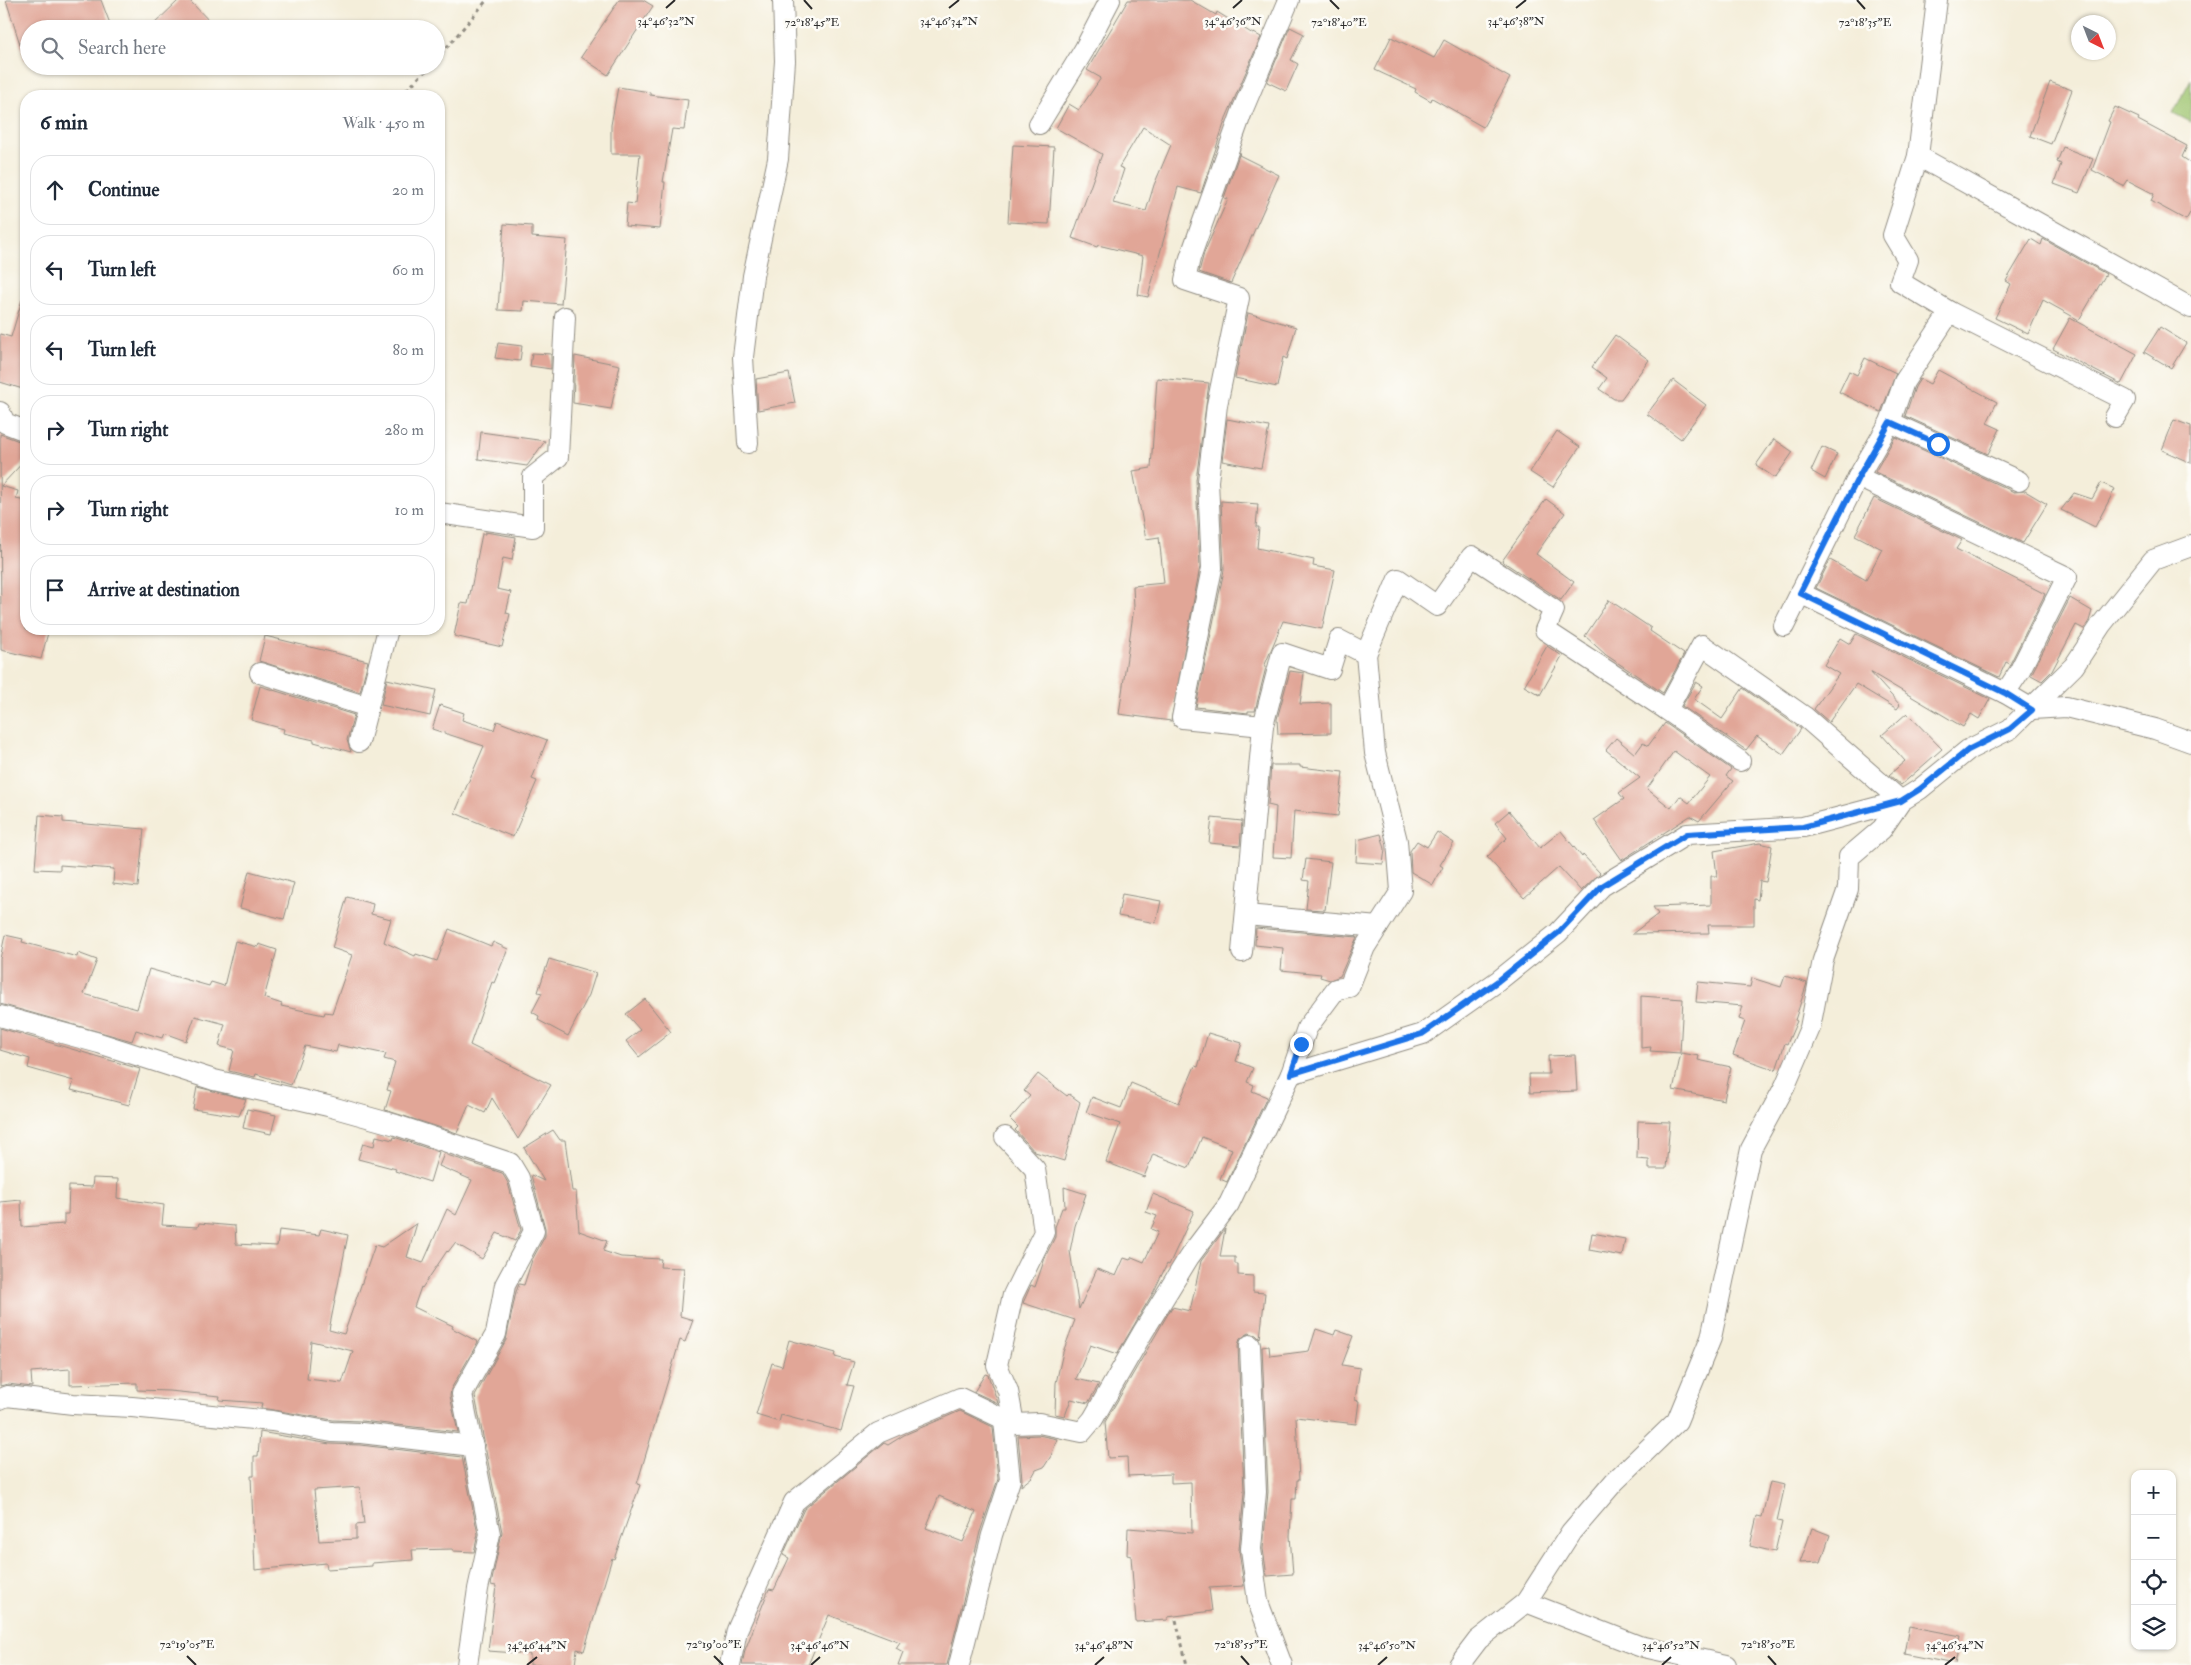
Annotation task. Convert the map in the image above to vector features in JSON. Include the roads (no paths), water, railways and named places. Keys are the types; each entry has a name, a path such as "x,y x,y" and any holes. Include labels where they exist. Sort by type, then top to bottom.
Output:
{"street":[{"path":"748,443 743,357 753,276 778,159 785,61 783,0"},
{"path":"1039,124 1084,50 1110,0"},
{"path":"1263,726 1182,718 1212,568 1208,481 1217,404 1239,298 1185,280 1190,258 1243,109 1289,0"},
{"path":"1937,0 1918,156 1893,235 1908,260 1900,282 1950,312 2124,400 2115,417"},
{"path":"1918,156 2191,308"},
{"path":"1784,626 1858,478 1890,422 1904,382 1950,312"},
{"path":"445,514 533,527 533,477 558,457 564,317"},
{"path":"0,412 4,423 20,429"},
{"path":"1890,422 2019,481"},
{"path":"1858,478 2067,577 2020,672 2005,693"},
{"path":"1291,1074 1422,1034 1498,981 1558,933 1602,886 1687,834 1803,827 1901,801 1920,789 1968,750 2010,729 2032,710 2074,666 2100,626 2153,560 2191,546"},
{"path":"730,1665 737,1630 794,1502 878,1433 960,1398 1009,1422 1039,1423 1082,1432 1093,1419 1189,1256 1229,1204 1291,1074 1307,1028 1336,989 1349,987 1366,947 1401,891 1398,841 1374,753 1366,654 1398,578 1437,606 1472,556 1554,610 1545,630 1667,710 1740,761"},
{"path":"1800,593 2005,693 2032,710 2066,707 2155,729 2191,742"},
{"path":"359,742 386,635"},
{"path":"1242,952 1263,726 1282,653 1330,669 1338,640 1366,654"},
{"path":"1667,710 1702,645 1805,717 1901,801"},
{"path":"260,673 368,707"},
{"path":"1459,1665 1478,1640 1526,1602 1571,1532 1614,1482 1677,1421 1711,1338 1751,1149 1785,1086 1810,1028 1823,960 1848,889 1849,857 1882,829 1901,801"},
{"path":"1246,915 1378,927"},
{"path":"0,1016 99,1043 214,1080 328,1106 396,1125 510,1163 519,1178 534,1231 505,1285 496,1334 462,1394 490,1534 478,1589 467,1665"},
{"path":"959,1665 992,1535 1010,1480 1008,1391 997,1365 1013,1295 1044,1232 1035,1169 1005,1136"},
{"path":"1250,1345 1256,1492 1251,1549 1258,1602 1282,1665"},
{"path":"0,1399 7,1396 73,1404 132,1407 272,1421 332,1432 361,1433 472,1446"},
{"path":"1526,1602 1639,1646 1726,1665"}]}
